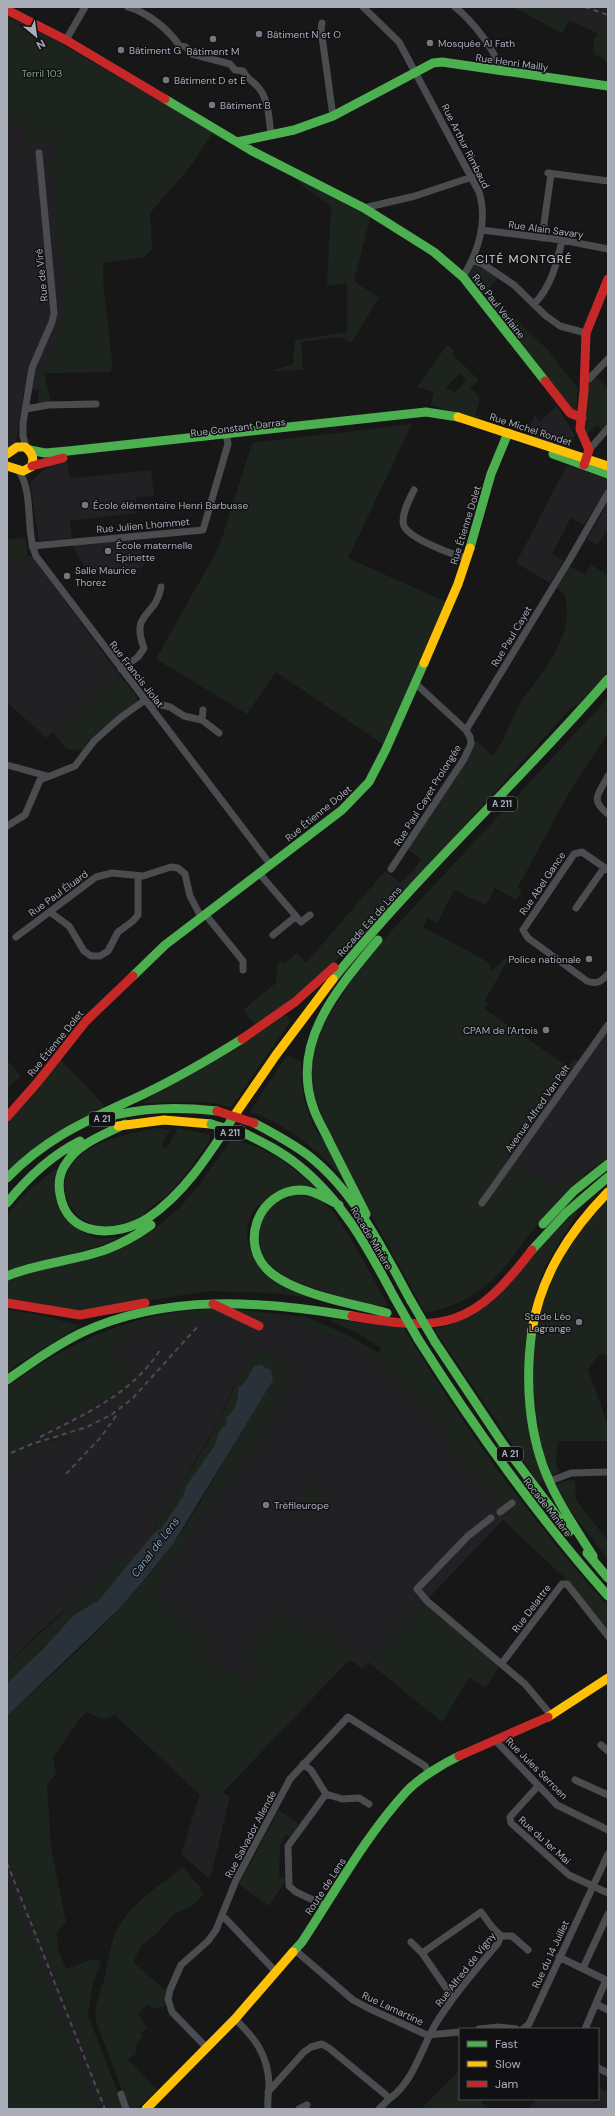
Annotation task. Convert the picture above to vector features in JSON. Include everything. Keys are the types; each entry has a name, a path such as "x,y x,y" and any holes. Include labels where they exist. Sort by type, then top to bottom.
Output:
{"main road":[{"name":"Rue Paul Verlaine","path":"7,10 66,40 252,151 364,208 434,252 463,278 570,413 582,418"},
{"name":"Rue Henri Mailly","path":"237,142 307,126 333,116 433,63 442,62 608,86"},
{"path":"252,151 256,137"},
{"path":"587,458 580,432 586,333 608,279"},
{"name":"Rue Constant Darras","path":"20,468 58,458 404,413 426,412 447,418"},
{"name":"Rue Michel Rondet","path":"447,418 587,458 608,466"},
{"name":"Rue Constant Darras","path":"18,450 45,453 68,452 227,436"},
{"name":"Rue Étienne Dolet","path":"7,1117 33,1089 86,1021 165,945 342,810 364,789 373,777 442,623 467,558 491,474 507,436"},
{"path":"18,450 34,457 20,468 10,461 18,450"},
{"name":"Rue Michel Rondet","path":"587,458 608,474"},
{"name":"Rocade Est de Lens","path":"176,1200 309,1008 376,927 558,735 608,679"},
{"name":"Rocade Est de Lens","path":"176,1200 215,1156 300,1028 349,967 608,690"},
{"path":"364,1219 366,1214 318,1118 309,1095 306,1071 309,1051 318,1026 331,1002 353,971 395,918"},
{"path":"7,1178 23,1160 55,1136 188,1071 225,1050 262,1025 317,983 376,927"},
{"name":"Rocade Minière","path":"7,1185 22,1168 58,1140 98,1120 154,1108 184,1107 217,1111 254,1123 299,1147 337,1181 364,1219 435,1342 511,1455 549,1507 608,1578"},
{"name":"Rocade Minière","path":"7,1203 24,1182 59,1152 94,1134 125,1124 145,1121 179,1120 211,1124 246,1134 286,1154 311,1173 339,1205 357,1232 418,1339 503,1467 548,1525 608,1596"},
{"path":"125,1124 85,1145 68,1158 60,1176 59,1187 64,1208 77,1223 95,1231 105,1232 117,1231 139,1224 176,1200"},
{"path":"278,1297 414,1316 442,1313 467,1304 483,1294 503,1275 557,1208 574,1191 608,1164"},
{"path":"7,1380 49,1351 80,1334 114,1320 168,1306 209,1302 256,1302 410,1323 433,1323 457,1318 470,1312 498,1292 509,1282 556,1223 605,1180"},
{"path":"339,1205 316,1193 300,1190 291,1190 275,1197 260,1210 256,1220 254,1241 258,1259 270,1273 288,1283 387,1313"},
{"path":"593,1560 594,1556 557,1498 544,1470 532,1418 528,1391 528,1360 535,1312 553,1263 570,1234 608,1192"},
{"path":"7,1276 22,1268 104,1250 126,1240 158,1220 176,1200"},
{"path":"7,1304 80,1315 187,1296"},
{"path":"209,1302 259,1326"},
{"name":"Route de Lens","path":"146,2109 235,2019 295,1950 377,1828 407,1791 430,1773 460,1755 551,1715 608,1678"}],"street":[{"path":"66,40 85,7"},
{"path":"128,7 146,14 175,39 179,46 186,47 192,54 200,54 223,64 230,64 235,70 243,71 247,78 258,87 266,101 271,135"},
{"name":"Rue Arthur Rimbaud","path":"363,7 399,42 472,177 482,201 483,211 481,230 473,260 463,278"},
{"path":"454,7 478,30 498,63 499,71"},
{"path":"322,23 320,29 333,116"},
{"name":"Rue de Viré","path":"18,450 23,436 32,368 52,322 54,313 39,153"},
{"path":"542,238 550,173 608,181"},
{"path":"364,208 415,196 472,177"},
{"name":"Rue Alain Savary","path":"481,230 562,240 608,249"},
{"path":"534,304 547,286 562,240"},
{"path":"473,260 483,264 514,285 546,316 560,326 586,333"},
{"path":"584,380 589,379 608,359"},
{"path":"26,409 48,405 96,404"},
{"path":"587,458 608,428"},
{"name":"Rue Julien Lhommet","path":"32,546 203,530 228,444 227,436"},
{"name":"Rue Francis Jiolat","path":"20,468 24,481 32,546 36,556 270,864"},
{"path":"414,490 409,500 403,520 406,528 441,550 467,558"},
{"name":"Rue Paul Cayet","path":"466,730 570,559 608,493"},
{"path":"121,669 138,657 144,648 139,629 141,622 159,598 161,587"},
{"path":"415,683 466,730"},
{"path":"7,826 24,815 40,780 75,766 94,741 120,718 147,703 170,707 184,716 202,720 219,733"},
{"path":"202,720 203,710"},
{"name":"Rue Paul Cayet Prolongée","path":"391,868 464,759 471,744 471,739 466,730"},
{"path":"7,765 47,776"},
{"path":"607,778 597,797 597,802 598,806 608,814"},
{"name":"Rue Abel Gance","path":"606,869 582,852 574,854 523,930 528,938 593,983 599,982 608,974"},
{"name":"Rue Paul Éluard","path":"16,937 101,875 112,873 138,876 171,867 181,869 185,874 190,896 203,915"},
{"path":"576,908 606,869"},
{"path":"259,872 300,922 310,915"},
{"path":"50,912 69,926 84,951 92,956 100,956 110,948 118,932 133,921 138,915 138,876"},
{"path":"203,915 243,961 243,970"},
{"path":"273,936 295,917"},
{"name":"Avenue Alfred Van Pelt","path":"482,1203 608,1025"},
{"path":"553,1480 571,1473 608,1472"},
{"path":"500,1512 512,1503"},
{"path":"491,1518 468,1536 417,1589 427,1601 525,1684 551,1715"},
{"name":"Rue Delattre","path":"500,1662 564,1583 567,1584 608,1636"},
{"name":"Rue Salvador Allende","path":"207,2048 175,2017 169,2008 168,1994 181,1965 212,1937 236,1880 286,1786 303,1764 348,1717 425,1766 430,1773"},
{"name":"Rue Jules Serroen","path":"495,1740 538,1786 564,1809 608,1830"},
{"path":"601,1745 608,1751"},
{"path":"303,1764 312,1770 326,1794 342,1799 359,1798 369,1804"},
{"path":"575,1780 608,1795"},
{"name":"Rue du 1er Mai","path":"538,1786 510,1817 511,1823 569,1875 608,1894"},
{"path":"326,1794 292,1840 287,1854 289,1886 296,1892 326,1906"},
{"name":"Rue du 14 Juillet","path":"524,2028 529,2024 608,1854"},
{"path":"422,1953 481,1912 501,1936"},
{"path":"583,1968 606,1922 608,1914"},
{"path":"222,1915 276,1972"},
{"name":"Rue Alfred de Vigny","path":"379,2109 399,2091 430,2035 453,1998 498,1943 501,1936 512,1936 528,1950"},
{"path":"411,1942 422,1953 453,1998"},
{"name":"Rue Lamartine","path":"295,1950 353,2000 426,2035 430,2035"},
{"path":"559,1957 606,1980 585,2028"},
{"path":"596,2004 608,2010"},
{"path":"235,2019 258,2044 263,2053 268,2071 268,2109"},
{"path":"492,2028 510,2028"},
{"path":"430,2035 459,2032"},
{"path":"268,2092 284,2077 304,2052 311,2047 322,2044 329,2048 389,2099"},
{"path":"599,2068 608,2073"},
{"path":"268,2071 277,2078 284,2077"},
{"path":"120,2094 126,2109"},
{"path":"299,2109 307,2105"}],"shaded area":[{"path":"541,7 608,7 608,40 599,34"},
{"path":"78,99 111,372 44,373 46,389 24,391 16,442 7,450 7,117 27,130"},
{"path":"557,406 575,435 570,450 526,435 535,415 540,421"},
{"name":"École élémentaire Henri Barbusse","path":"68,462 69,475 75,478 151,470 154,496 136,497 137,513 70,521 72,538 39,541 30,482 51,464"},
{"path":"567,465 608,479 608,529 597,545 587,539 605,508 597,504 584,525 571,518 552,554 563,561 550,583 516,563"},
{"name":"École maternelle Epinette","path":"130,540 148,558 142,568 88,573 72,545"},
{"path":"7,555 22,565 26,557 32,556 121,677 46,738 7,702"},
{"path":"608,1025 608,1158 583,1175 580,1171 554,1190 506,1155 574,1059 582,1062"},
{"path":"277,1317 302,1323 360,1347 400,1384 439,1424 451,1447 488,1484 491,1496 509,1500 515,1507 362,1669 353,1661 345,1663 223,1792 230,1797 210,1879 181,1854 200,1794 115,1715 151,1591 255,1443 289,1375 282,1371 262,1348 234,1385 219,1421 180,1486 156,1522 155,1532 130,1564 121,1558 94,1585 37,1634 7,1665 7,1465 33,1451 71,1436 51,1440 7,1457 7,1452 116,1393 146,1362 129,1379 110,1341 138,1331 168,1324 180,1330 193,1320 199,1319"},
{"path":"7,1855 108,2109 99,2109 7,1883"},
{"path":"599,2088 608,2092 608,2109 528,2109 536,2100 599,2100"}],"green space":[{"path":"513,7 541,7 570,20 562,33"},
{"name":"Terril 103","path":"7,16 55,40 176,110 371,215 354,281 379,298 351,343 341,337 301,342 303,370 271,371 293,364 295,340 347,332 347,283 327,286 331,206 303,186 297,179 212,134 190,167 150,213 152,249 145,257 103,263 103,279 112,361 111,372 44,373 51,403 38,405 40,374 63,321 63,278 66,278 66,275 63,275 51,163 55,155 54,147 51,141 42,138 34,142 30,147 26,147 27,130 7,117"},
{"path":"583,21 601,26 608,34 608,67 604,59 594,54 593,39 599,34 580,25"},
{"path":"474,264 482,266 498,277 487,292 548,350 578,389 576,411 570,411 468,277"},
{"path":"447,345 455,351 452,354 479,380 470,388 479,397 479,403 475,415 480,417 479,420 431,405 434,392 417,387","holes":["459,374 466,380 455,393 446,388"]},
{"path":"596,377 608,389 608,423 602,430 597,425 587,434 584,428 588,385"},
{"path":"412,424 348,558 446,602 383,744 276,672 247,714 156,659 220,545 252,443"},
{"path":"25,538 27,554 22,565 7,555 7,539"},
{"path":"591,565 608,575 608,672 579,704 571,708 375,924 319,977 257,1027 243,1010 276,983 278,961 285,963 297,953 306,963 385,871 400,883 414,870 421,859 406,848 461,766 475,740 493,756 498,749 518,707 547,665 560,643 564,631 567,606 565,594 557,588 570,566 585,575"},
{"path":"121,677 137,697 137,701 89,740 83,750 66,749 53,732"},
{"path":"608,698 608,733 570,791 518,887 522,890 516,900 495,888 486,905 454,890 437,923 427,918 423,927 488,962 491,971 506,958 508,960 485,1000 488,1003 485,1009 568,1067 506,1155 554,1190 580,1171 584,1177 553,1207 497,1275 484,1287 468,1298 449,1306 425,1313 365,1204 313,1097 310,1060 320,1029 355,975 385,938"},
{"path":"282,1016 288,1016 291,1021 231,1107 207,1102 144,1103 154,1093"},
{"path":"287,1055 301,1061 301,1081 307,1110 320,1137 323,1136 344,1178 301,1139 264,1117 250,1112"},
{"path":"60,1059 103,1104 104,1108 7,1171 7,1123 38,1090"},
{"path":"7,1060 21,1076 7,1088"},
{"path":"158,1128 170,1130 162,1145 166,1149 178,1128 210,1135 209,1142 187,1173 170,1193 136,1220 117,1225 100,1225 85,1221 74,1212 67,1201 65,1188 67,1174 74,1162 86,1151 103,1142"},
{"path":"231,1140 255,1146 277,1157 315,1187 257,1206 250,1217 247,1230 248,1243 254,1255 314,1298 272,1293 208,1291 84,1311 7,1299 7,1280 154,1230 178,1209 197,1188"},
{"path":"57,1168 55,1181 79,1230 98,1239 120,1237 102,1245 7,1273 6,1235 8,1216 16,1203"},
{"path":"293,1195 315,1198 322,1201 330,1208 358,1250 389,1307 352,1301 288,1279 262,1259 257,1231 269,1206"},
{"name":"Stade Léo Lagrange","path":"608,1195 608,1356 599,1354 588,1369 608,1426 608,1441 558,1441 556,1463 559,1472 551,1476 540,1442 532,1390 533,1338 547,1287 564,1249"},
{"path":"576,1211 578,1212 544,1268 531,1310 525,1347 544,1481 539,1484 434,1329 452,1325 546,1241"},
{"path":"225,1308 306,1317 344,1333 379,1353 381,1348 363,1336 330,1321 331,1319 404,1328 450,1401 499,1472 552,1540 608,1606 608,1632 566,1579 502,1519 515,1507 509,1500 500,1504 491,1496 488,1484 451,1447 439,1424 400,1384 360,1347 302,1323 277,1317 199,1319 193,1320 180,1330 168,1324 138,1331 110,1342 129,1379 150,1358 133,1379 116,1393 7,1452 7,1387 39,1365 88,1338 153,1316 183,1311"},
{"path":"7,1309 45,1316 80,1326 15,1366 7,1374"},
{"path":"262,1348 286,1358 282,1371 289,1375 255,1443 151,1591 210,1646 210,1652 203,1663 231,1673 249,1684 263,1669 245,1652 282,1612 310,1639 320,1628 351,1658 211,1805 115,1715 104,1719 87,1712 80,1718 53,1758 56,1773 47,1785 51,1848 66,1922 57,1933 58,1949 66,1969 94,1959 101,1961 92,1988 88,2015 124,2109 108,2109 7,1855 7,1716 116,1613 155,1568 173,1544 213,1481 271,1370 261,1365 254,1366 245,1382 238,1388 236,1404 227,1416 226,1424 218,1433 215,1445 186,1486 183,1496 161,1529 155,1532 158,1519 181,1485 210,1437 223,1413 242,1371 248,1362"},
{"path":"74,1435 33,1451 7,1465 7,1457 40,1444"},
{"path":"575,1480 576,1500 608,1541 608,1559 571,1511 555,1485 565,1481"},
{"path":"314,1486 327,1498 315,1511 302,1499"},
{"path":"121,1558 130,1564 99,1600 74,1615 43,1649 7,1683 7,1665"},
{"path":"426,1602 500,1666 486,1687 469,1678 442,1722 368,1662"},
{"path":"279,1810 299,1824 290,1837 286,1834 280,1845 279,1877 285,1877 284,1883 269,1906 239,1884"},
{"path":"183,1867 200,1887 203,1895 192,1906 175,1913 157,1933 141,1946 133,1962 165,1990 165,2007 153,2008 147,2005 138,2014 147,2028 140,2033 143,2037 135,2045 137,2053 128,2060 157,2090 137,2109 129,2109 96,2021 97,2004 113,1939 120,1924 136,1905"},
{"path":"7,1883 99,2109 7,2109"},
{"path":"459,2071 459,2100 483,2100 481,2102 489,2109 421,2109"}],"water":[{"name":"Canal de Lens","path":"261,1365 271,1370 273,1380 173,1544 119,1609 7,1716 7,1683 43,1649 74,1615 99,1600 155,1532 161,1529 183,1496 186,1486 215,1445 218,1433 226,1424 227,1416 236,1404 238,1388 245,1382 254,1366"}],"railway":[{"path":"585,7 608,15"},
{"path":"11,1453 32,1444 87,1427 111,1415 132,1399 199,1325"},
{"path":"40,1437 74,1420 122,1391 149,1365 160,1350"},
{"path":"66,1474 101,1437 118,1413"},
{"path":"7,1863 105,2109"}],"traffic: fast":[{"path":"237,142 294,130 333,116 433,63 442,62 608,86"},
{"path":"165,99 252,151 364,208 434,252 463,277 545,381"},
{"path":"30,450 45,453 68,451 426,412 458,417"},
{"path":"470,548 491,474 508,433"},
{"path":"553,454 608,474"},
{"path":"133,976 165,945 342,810 369,782 386,749 424,663"},
{"path":"333,979 400,902 540,754 608,679"},
{"path":"364,1219 366,1214 313,1107 308,1083 308,1060 313,1038 322,1017 334,996 378,940"},
{"path":"7,1178 39,1150 71,1129 169,1081 242,1039"},
{"path":"104,1118 118,1114 160,1109 217,1111"},
{"path":"125,1124 78,1149 63,1169 59,1181 60,1194 65,1208 72,1219 83,1226 95,1230 108,1231 136,1225 148,1218 174,1197 196,1172 234,1116"},
{"path":"254,1123 289,1142 309,1156 341,1187 355,1205 379,1242 411,1301"},
{"path":"211,1124 246,1134"},
{"path":"246,1134 292,1160 314,1179 328,1194 341,1209 364,1243 394,1297"},
{"path":"7,1203 23,1184 49,1160 80,1141"},
{"path":"543,1224 574,1191 608,1164"},
{"path":"532,1250 566,1213 608,1177"},
{"path":"339,1205 320,1195 305,1190 285,1193 273,1199 264,1209 257,1221 254,1234 255,1248 260,1261 270,1272 281,1280 294,1286 326,1297 387,1313"},
{"path":"7,1276 31,1268 105,1250 129,1239 151,1225"},
{"path":"394,1297 418,1339"},
{"path":"411,1301 435,1342"},
{"path":"7,1380 52,1349 81,1333 113,1320 147,1311 180,1306 249,1304 352,1316"},
{"path":"532,1330 529,1388 530,1408 537,1446 554,1492 593,1556 593,1560"},
{"path":"418,1339 484,1439 556,1535 608,1596"},
{"path":"435,1342 503,1444 569,1532"},
{"path":"587,1553 608,1578"},
{"path":"293,1952 302,1942 351,1865 391,1809 417,1782 438,1767 459,1756"}],"traffic: slow":[{"path":"458,417 608,466"},
{"path":"7,454 17,447 25,447 31,453 33,458 31,467 23,471 7,466"},
{"path":"424,663 458,584 470,548"},
{"path":"234,1116 276,1055 333,979"},
{"path":"118,1126 164,1120 211,1124"},
{"path":"532,1330 542,1291 559,1255 581,1222 608,1192"},
{"path":"548,1717 608,1678"},
{"path":"146,2109 235,2019 293,1952"}],"traffic: jam":[{"path":"7,10 66,40 165,99"},
{"path":"584,465 589,450 580,429 584,391 586,333 608,279"},
{"path":"545,381 570,413 582,418"},
{"path":"32,466 63,458"},
{"path":"242,1039 295,1002 334,967"},
{"path":"7,1117 37,1083 86,1021 133,976"},
{"path":"217,1111 254,1123"},
{"path":"352,1316 412,1324 435,1323 456,1318 474,1309 493,1295 532,1250"},
{"path":"7,1303 80,1315 145,1303"},
{"path":"213,1304 259,1326"},
{"path":"459,1756 548,1717"}],"place":[{"name":"Bâtiment N et O","path":"259,34"},
{"name":"Bâtiment M","path":"213,39"},
{"name":"Mosquée Al Fath","path":"430,43"},
{"name":"Bâtiment G","path":"121,50"},
{"name":"Bâtiment D et E","path":"166,80"},
{"name":"Bâtiment B","path":"212,105"},
{"name":"École élémentaire Henri Barbusse","path":"85,505"},
{"name":"École maternelle Epinette","path":"108,551"},
{"name":"Salle Maurice Thorez","path":"67,576"},
{"name":"Police nationale","path":"589,959"},
{"name":"CPAM de l'Artois","path":"546,1030"},
{"name":"Stade Léo Lagrange","path":"579,1322"},
{"name":"Tréfileurope","path":"266,1505"}],"district":[{"name":"CITÉ MONTGRÉ","path":"524,259"}]}
